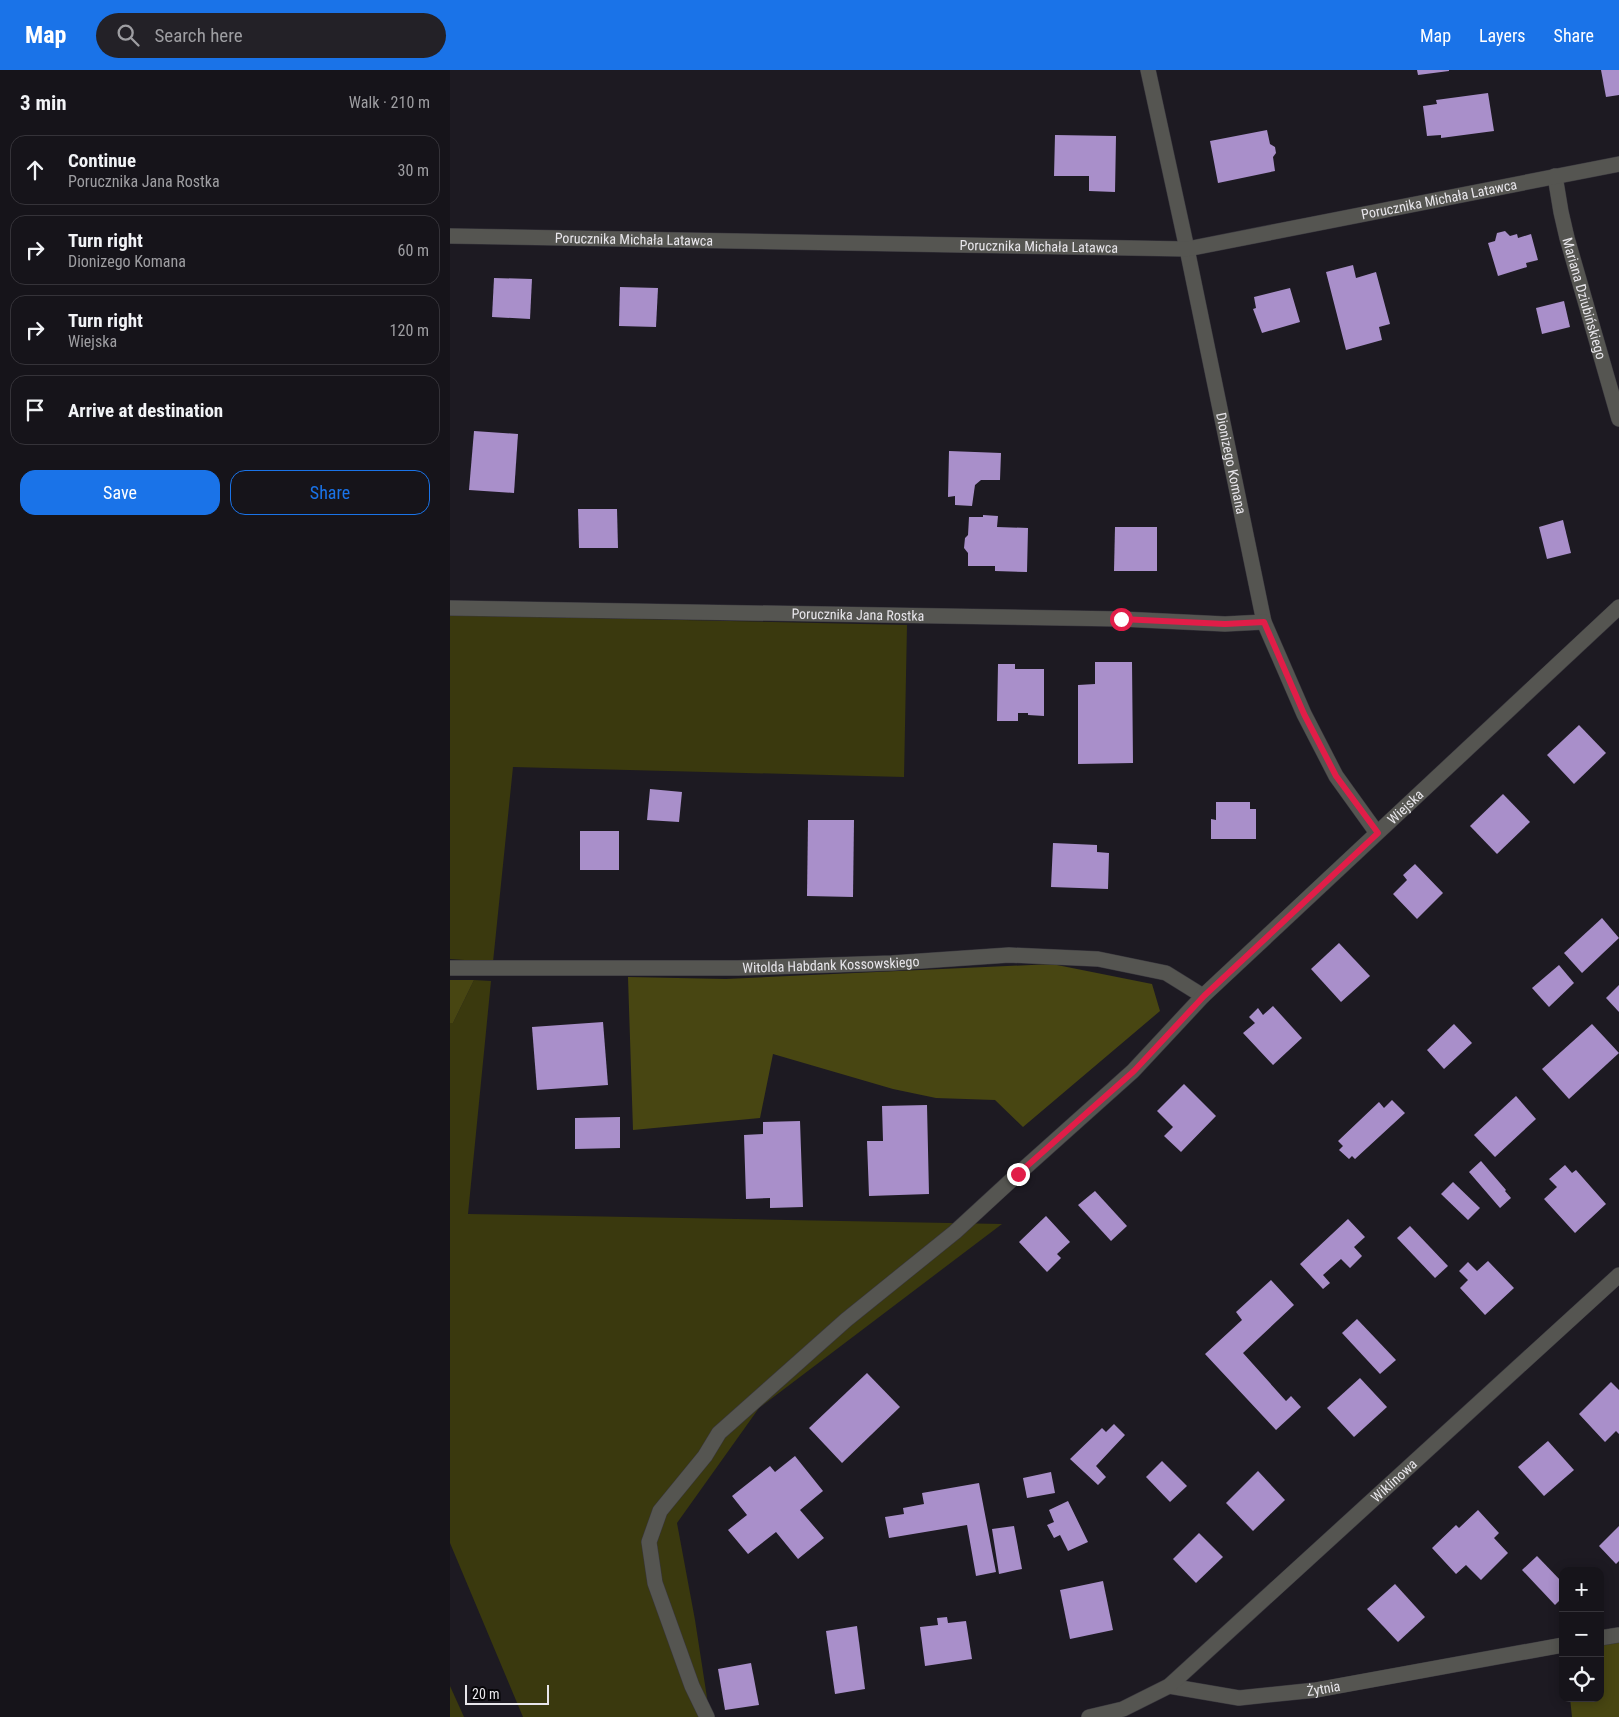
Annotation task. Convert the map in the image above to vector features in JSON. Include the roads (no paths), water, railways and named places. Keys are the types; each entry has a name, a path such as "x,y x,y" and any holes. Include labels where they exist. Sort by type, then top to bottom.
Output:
{"street":[{"name":"Dionizego Komana","path":"1148,70 1187,248 1264,622 1304,714 1336,776 1378,833"},
{"name":"Porucznika Michała Latawca","path":"450,236 1187,248 1619,164"},
{"name":"Mariana Dziubińskiego","path":"1555,176 1567,238 1619,419"},
{"name":"Wiejska","path":"707,1717 692,1686 655,1583 649,1542 660,1511 705,1456 719,1433 846,1320 955,1232 1134,1071 1204,996 1619,607"},
{"name":"Porucznika Jana Rostka","path":"450,608 1103,618 1225,624 1264,622"},
{"name":"Witolda Habdank Kossowskiego","path":"450,968 738,968 892,963 1009,955 1098,959 1166,973 1204,996"},
{"name":"Wiklinowa","path":"1169,1686 1619,1276"},
{"path":"1604,1637 1619,1634"},
{"name":"Żytnia","path":"1169,1686 1239,1698 1316,1690 1559,1646"},
{"path":"1089,1717 1123,1709 1169,1686"}]}
